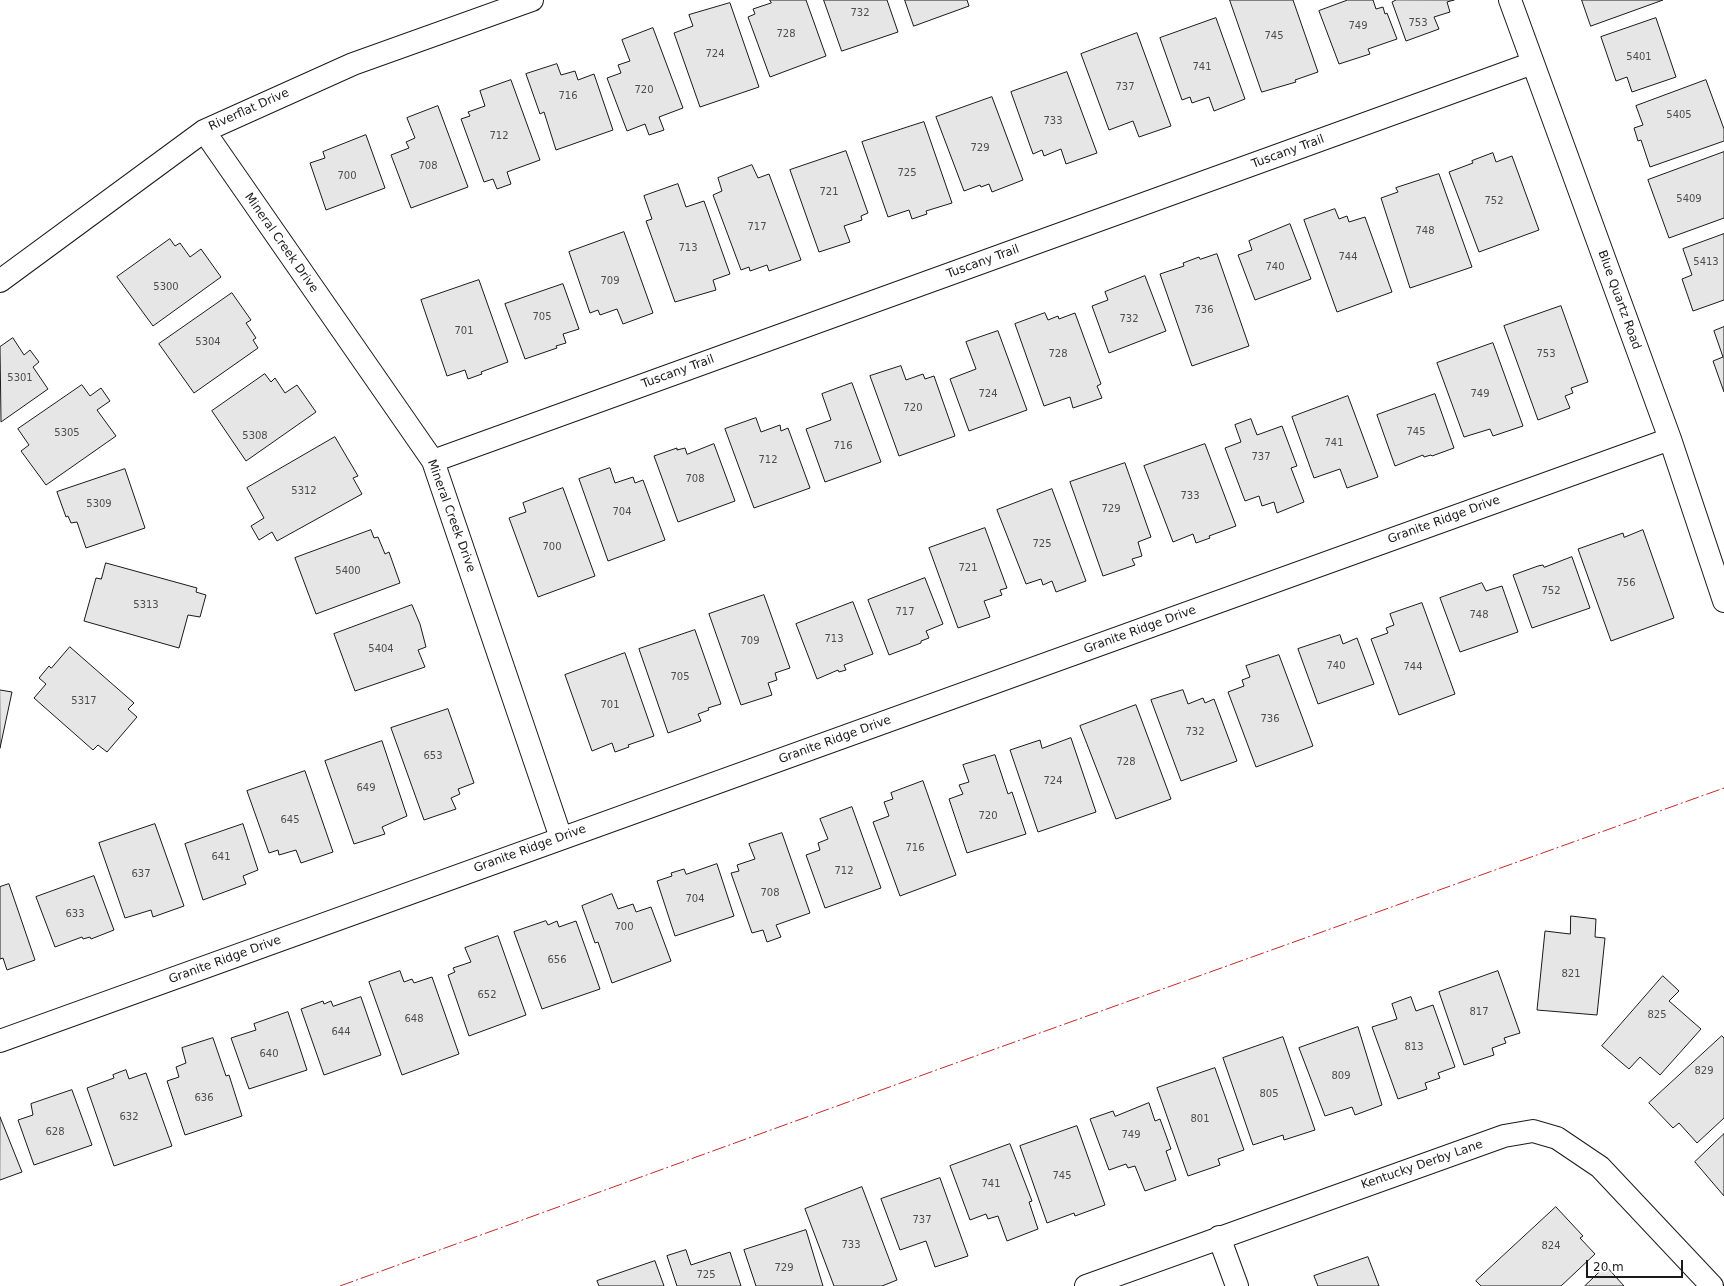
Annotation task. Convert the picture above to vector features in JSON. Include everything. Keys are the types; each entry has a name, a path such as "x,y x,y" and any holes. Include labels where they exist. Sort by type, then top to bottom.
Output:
{"street":[{"name":"Riverflat Drive","path":"0,281 204,131 353,64 532,0"},
{"name":"Blue Quartz Road","path":"1510,0 1670,439 1724,601"},
{"name":"Tuscany Trail","path":"433,461 1533,63"},
{"name":"Mineral Creek Drive","path":"204,131 433,461 561,838"},
{"name":"Granite Ridge Drive","path":"0,1042 561,838 1670,439"},
{"name":"Kentucky Derby Lane","path":"1086,1286 1504,1136 1533,1131 1556,1138 1600,1167 1712,1286"},
{"path":"1219,1237 1236,1286"}],"building":[{"path":"770,0 806,0 826,56 770,77 748,17 755,14 753,9 771,3"},
{"path":"824,0 887,0 898,32 842,51"},
{"path":"905,0 967,0 969,6 914,26"},
{"path":"1230,0 1293,0 1318,72 1295,80 1296,82 1262,92"},
{"path":"1348,0 1373,0 1376,9 1383,7 1385,14 1387,13 1397,39 1368,49 1370,54 1339,64 1319,11"},
{"path":"1396,0 1454,0 1447,2 1450,12 1434,17 1439,29 1406,41 1392,2"},
{"path":"1582,0 1663,0 1591,26"},
{"path":"730,3 759,87 700,107 674,33 693,26 689,15"},
{"path":"1216,18 1245,99 1214,111 1209,97 1192,103 1190,97 1182,100 1160,38"},
{"path":"1656,18 1676,77 1632,92 1627,77 1616,81 1601,37"},
{"path":"653,28 683,108 659,117 664,130 649,135 645,124 627,131 607,78 621,73 618,65 630,61 622,40"},
{"path":"1137,33 1171,126 1139,137 1133,121 1109,130 1081,54"},
{"path":"557,64 561,75 575,71 578,80 594,74 613,130 556,150 544,112 540,114 526,74"},
{"path":"1067,72 1097,153 1066,164 1061,149 1044,156 1042,150 1033,154 1011,92"},
{"path":"511,80 540,160 507,172 511,184 497,189 493,179 484,182 461,119 470,116 468,112 485,106 480,91"},
{"path":"1706,80 1724,129 1724,141 1650,167 1641,140 1638,141 1634,128 1643,125 1636,106"},
{"path":"992,97 1023,180 992,192 989,184 981,187 980,185 964,191 936,117"},
{"path":"438,106 468,187 411,208 391,155 409,148 406,142 415,138 407,118"},
{"path":"924,122 952,203 926,211 927,214 912,219 909,210 888,217 862,142"},
{"path":"366,135 385,188 326,210 310,163 325,158 323,152"},
{"path":"846,151 868,213 861,216 862,220 844,226 850,242 819,252 790,170"},
{"path":"1724,152 1724,218 1669,238 1648,180"},
{"path":"1493,153 1496,162 1512,156 1539,230 1479,252 1449,172 1473,163 1472,161"},
{"path":"752,165 758,178 769,174 801,260 769,271 767,265 750,271 749,267 741,270 713,195 722,191 718,178"},
{"path":"1439,174 1472,267 1410,288 1381,198 1398,192 1396,188"},
{"path":"678,184 686,207 704,201 730,274 713,280 716,290 675,302 646,221 652,219 644,196"},
{"path":"1335,209 1339,219 1347,216 1349,222 1365,217 1392,292 1337,312 1304,220"},
{"path":"1290,224 1311,279 1255,300 1238,255 1252,250 1249,241"},
{"path":"624,232 653,313 623,324 617,309 600,315 598,310 590,313 569,252"},
{"path":"1724,234 1724,300 1693,311 1682,279 1692,275 1683,249"},
{"path":"170,239 175,246 180,243 190,257 201,249 221,277 153,326 117,277"},
{"path":"1217,254 1249,346 1192,366 1160,274 1184,266 1183,263 1199,257 1200,259"},
{"path":"1145,276 1166,331 1109,353 1092,306 1108,300 1105,292"},
{"path":"479,280 508,362 481,372 482,374 468,379 465,370 447,376 421,300"},
{"path":"563,284 579,329 563,334 566,343 556,346 557,348 525,359 505,304"},
{"path":"232,293 251,320 246,323 256,338 253,340 258,348 194,393 159,344"},
{"path":"1561,306 1588,382 1571,388 1573,393 1565,396 1570,408 1538,420 1504,326"},
{"path":"1045,313 1048,320 1058,316 1059,319 1075,313 1101,384 1097,386 1102,398 1073,408 1070,397 1044,406 1015,324"},
{"path":"1724,327 1724,392 1713,361 1723,357 1714,331"},
{"path":"998,331 1027,410 969,431 950,379 976,369 966,342"},
{"path":"13,338 24,355 30,350 39,362 33,367 48,389 1,422 0,347"},
{"path":"1493,343 1523,426 1493,436 1490,429 1464,437 1437,363"},
{"path":"901,366 906,380 923,374 925,379 934,376 955,436 899,456 870,376"},
{"path":"265,374 271,382 275,378 285,393 297,385 316,412 246,461 212,411"},
{"path":"852,383 881,462 825,482 806,429 831,420 822,394"},
{"path":"82,385 90,396 101,388 110,401 97,410 116,436 46,485 21,451 29,445 18,429"},
{"path":"1435,394 1454,448 1432,456 1424,457 1423,455 1395,466 1377,415"},
{"path":"1348,396 1378,477 1347,488 1340,469 1314,478 1292,417"},
{"path":"756,418 761,432 780,425 781,431 788,428 810,488 754,508 725,429"},
{"path":"1251,419 1257,435 1282,426 1297,466 1291,468 1304,502 1277,513 1274,502 1262,506 1259,496 1245,501 1225,448 1241,442 1235,425"},
{"path":"335,437 358,476 353,478 362,494 277,541 272,532 259,540 251,526 264,518 247,488"},
{"path":"714,444 735,501 678,522 654,456 677,448 677,450 685,448 687,454"},
{"path":"1205,444 1236,526 1209,536 1210,538 1196,543 1193,534 1173,542 1144,466"},
{"path":"1125,463 1151,537 1138,542 1142,556 1132,559 1135,565 1103,576 1070,482"},
{"path":"610,468 615,483 633,477 635,483 643,480 665,540 608,561 579,479"},
{"path":"125,469 145,528 86,548 77,522 71,523 68,516 66,517 57,492"},
{"path":"563,488 595,576 538,597 509,518 526,512 523,503"},
{"path":"1052,489 1086,581 1056,592 1052,581 1043,585 1041,579 1026,584 997,510"},
{"path":"985,528 1007,588 1000,590 1002,595 984,601 990,617 958,628 929,548"},
{"path":"371,530 374,538 378,537 385,554 389,552 400,583 316,614 295,558"},
{"path":"1643,530 1674,618 1611,641 1578,549 1623,533 1624,537"},
{"path":"1572,557 1590,608 1532,628 1513,575 1538,566 1543,565 1544,567"},
{"path":"106,563 197,588 196,592 206,595 200,617 188,615 179,648 84,621 96,578 101,579"},
{"path":"925,578 943,624 926,631 929,638 921,641 921,643 889,655 868,600"},
{"path":"1482,583 1486,591 1502,586 1518,632 1460,652 1440,598"},
{"path":"764,595 790,668 775,673 777,680 768,683 772,695 741,705 709,614"},
{"path":"853,602 873,654 844,665 846,670 839,672 838,670 817,679 796,624"},
{"path":"1422,603 1455,694 1399,715 1371,639 1388,633 1386,628 1394,625 1390,614"},
{"path":"412,605 420,624 426,647 418,650 425,667 355,691 334,634"},
{"path":"695,630 721,704 708,708 709,710 698,714 701,721 668,733 639,649"},
{"path":"1340,635 1343,644 1357,638 1374,684 1318,704 1298,649"},
{"path":"70,647 134,703 128,709 137,717 107,752 98,745 93,750 34,698 46,684 39,678 49,666 51,668"},
{"path":"625,653 654,736 628,745 629,747 615,752 612,743 592,751 565,675"},
{"path":"1279,655 1313,746 1256,767 1228,692 1244,686 1242,680 1250,677 1246,666"},
{"path":"0,690 12,692 0,748"},
{"path":"1183,690 1188,704 1203,698 1205,703 1214,699 1237,761 1181,781 1151,700"},
{"path":"1136,705 1171,799 1116,819 1080,726"},
{"path":"448,709 474,783 458,789 460,794 451,798 456,809 424,820 391,728"},
{"path":"1071,738 1096,812 1038,832 1010,750 1040,740 1042,748"},
{"path":"382,741 407,816 382,827 385,834 354,844 325,761"},
{"path":"995,755 1008,794 1012,792 1026,834 967,853 949,799 963,794 959,785 969,782 963,765"},
{"path":"305,771 333,852 301,863 296,850 279,855 278,850 269,853 247,791"},
{"path":"923,781 956,875 900,896 873,822 889,816 884,802 893,799 891,793"},
{"path":"852,807 881,888 825,908 806,855 820,850 818,843 828,839 820,819"},
{"path":"155,824 184,906 153,917 151,910 125,918 99,843"},
{"path":"243,824 258,870 243,876 246,884 203,900 185,844"},
{"path":"782,833 810,913 776,925 781,937 767,942 763,930 752,933 731,873 739,871 737,865 755,859 749,844"},
{"path":"717,864 734,916 675,936 657,881 672,876 671,873 684,869 686,874"},
{"path":"94,876 114,930 91,939 90,937 83,939 82,937 55,947 36,897"},
{"path":"9,884 35,960 7,970 3,958 0,959 0,887"},
{"path":"612,894 618,909 633,904 636,912 651,907 671,961 612,983 598,942 595,943 582,906"},
{"path":"1571,916 1596,919 1595,937 1605,938 1597,1015 1537,1010 1545,931 1570,934"},
{"path":"546,921 548,925 557,921 559,927 576,921 600,989 542,1009 514,932"},
{"path":"498,936 526,1015 469,1036 448,975 455,972 453,968 471,962 465,948"},
{"path":"400,971 404,982 412,979 414,983 432,977 459,1054 402,1075 369,982"},
{"path":"1498,971 1520,1033 1504,1038 1506,1043 1492,1048 1494,1055 1464,1065 1439,992"},
{"path":"1663,976 1679,991 1669,1001 1701,1029 1660,1075 1640,1057 1629,1069 1602,1046"},
{"path":"361,997 381,1055 324,1075 301,1009 323,1001 324,1004 331,1001 333,1006"},
{"path":"1411,997 1416,1011 1433,1005 1455,1067 1438,1073 1440,1078 1425,1083 1427,1089 1398,1099 1372,1027 1397,1019 1392,1004"},
{"path":"288,1012 307,1070 249,1089 231,1038 256,1030 254,1024"},
{"path":"1358,1027 1382,1105 1355,1115 1352,1107 1325,1116 1299,1048"},
{"path":"1722,1036 1724,1038 1724,1118 1697,1143 1679,1123 1673,1128 1649,1103"},
{"path":"1283,1037 1315,1130 1284,1140 1283,1135 1253,1145 1223,1058"},
{"path":"213,1038 226,1076 229,1075 242,1116 185,1135 167,1081 179,1077 176,1067 186,1063 182,1048"},
{"path":"1215,1068 1244,1150 1218,1159 1220,1165 1188,1176 1157,1088"},
{"path":"126,1070 129,1079 146,1073 172,1146 114,1166 87,1088 114,1078 113,1075"},
{"path":"72,1090 92,1145 34,1165 18,1120 33,1115 31,1104"},
{"path":"1149,1103 1155,1121 1160,1119 1171,1149 1166,1151 1176,1180 1145,1191 1135,1166 1128,1168 1126,1164 1109,1170 1090,1119 1113,1111 1115,1116"},
{"path":"0,1117 22,1172 0,1180"},
{"path":"1077,1126 1105,1205 1075,1216 1074,1213 1047,1223 1020,1146"},
{"path":"1724,1134 1724,1196 1695,1162"},
{"path":"1010,1144 1032,1201 1029,1202 1038,1229 1007,1241 998,1216 988,1219 986,1214 970,1220 950,1166"},
{"path":"940,1178 968,1256 935,1267 926,1241 900,1250 881,1199"},
{"path":"862,1187 897,1280 882,1286 834,1286 805,1209"},
{"path":"1556,1207 1583,1236 1580,1238 1595,1254 1561,1286 1481,1286 1476,1281"},
{"path":"806,1230 823,1286 756,1286 744,1250"},
{"path":"686,1250 691,1265 730,1252 741,1286 677,1286 667,1256"},
{"path":"1368,1257 1379,1286 1318,1286 1314,1276"},
{"path":"655,1261 664,1286 599,1286 597,1281"},
{"path":"1606,1266 1624,1286 1585,1286"}],"power":[{"path":"340,1286 942,1068 1724,788"}]}
